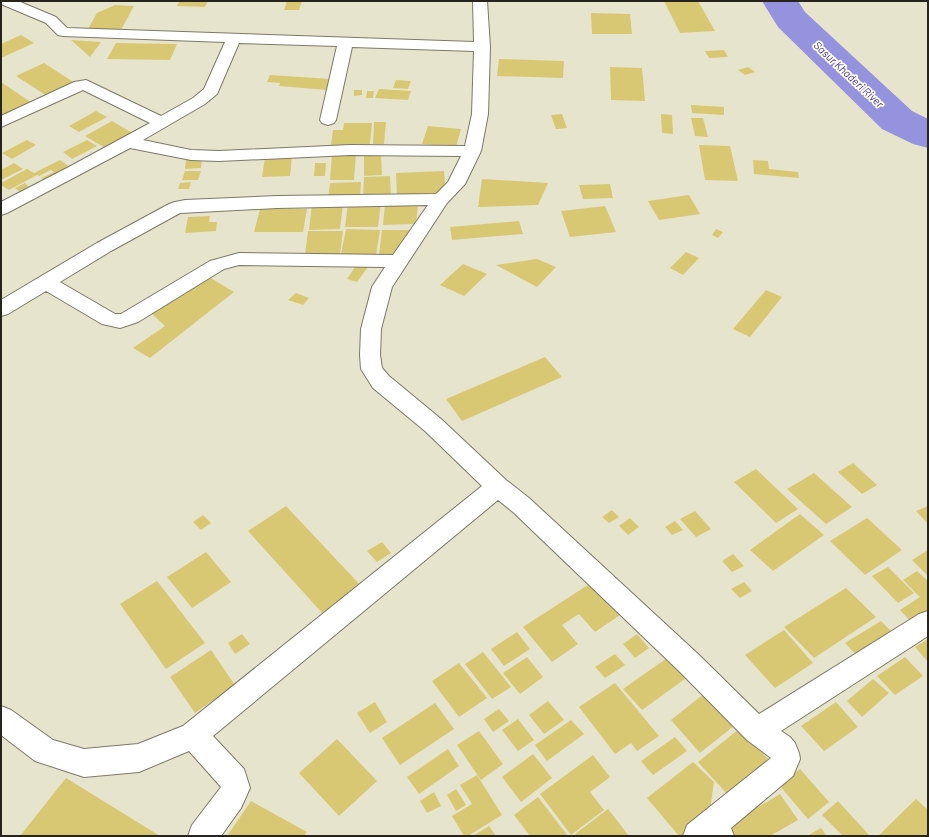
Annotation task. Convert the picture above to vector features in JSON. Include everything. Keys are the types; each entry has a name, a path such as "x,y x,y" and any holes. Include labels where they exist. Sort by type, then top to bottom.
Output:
{"street":[{"path":"6,1 51,20 63,32 482,47"},
{"path":"480,1 482,47 480,114 472,151 456,184 441,199 382,287 372,329 370,355 372,369 381,382 432,425 498,487 521,505 689,663 757,732 780,747 785,753 786,759 783,766 710,832"},
{"path":"1,209 162,124 199,101 211,91 234,38"},
{"path":"328,120 346,42"},
{"path":"1,122 80,85 86,85 162,124"},
{"path":"127,142 163,151 198,156 350,150 472,151"},
{"path":"1,309 111,243 174,208 185,206 277,202 441,199"},
{"path":"45,282 109,320 116,322 123,321 131,317 217,265 227,261 239,259 399,261"},
{"path":"1,719 46,751 84,763 139,758 193,735 498,487"},
{"path":"757,732 928,622"},
{"path":"193,735 234,779 236,788 231,798 203,836"}],"building":[{"path":"179,1 208,1 205,7 177,6"},
{"path":"287,1 302,1 299,10 284,10"},
{"path":"664,1 698,1 715,31 680,33"},
{"path":"115,5 134,6 121,30 88,29 97,13"},
{"path":"591,13 630,14 632,34 592,34"},
{"path":"21,35 34,43 1,58 1,44"},
{"path":"71,40 101,42 90,57"},
{"path":"116,43 177,44 170,60 107,59"},
{"path":"724,50 728,57 709,58 705,51"},
{"path":"499,59 564,61 563,78 497,76"},
{"path":"44,63 75,83 47,96 16,76"},
{"path":"610,67 642,68 645,101 611,100"},
{"path":"748,67 755,72 745,75 738,70"},
{"path":"270,75 331,79 327,90 279,86 280,83 267,82"},
{"path":"396,80 411,81 408,89 393,88"},
{"path":"1,82 32,103 1,117"},
{"path":"379,89 411,91 408,100 375,98"},
{"path":"354,90 362,90 362,95 354,96"},
{"path":"367,91 374,91 373,98 366,98"},
{"path":"691,105 724,107 724,115 692,113"},
{"path":"96,111 107,117 79,132 69,126"},
{"path":"562,114 567,128 556,129 551,115"},
{"path":"661,114 672,115 673,134 662,133"},
{"path":"691,118 703,118 708,137 695,136"},
{"path":"112,121 134,134 107,149 85,136"},
{"path":"374,122 386,122 384,144 373,144"},
{"path":"344,123 372,123 370,144 331,145 333,130 343,130"},
{"path":"428,126 461,129 456,147 422,144"},
{"path":"27,140 36,145 12,159 2,153"},
{"path":"87,140 97,146 72,159 63,152"},
{"path":"699,145 730,146 738,181 705,180"},
{"path":"332,154 356,154 354,180 330,180"},
{"path":"364,154 381,154 382,175 364,176"},
{"path":"292,156 290,176 262,177 265,157"},
{"path":"202,159 201,168 185,169 186,160"},
{"path":"60,160 70,167 45,180 41,178 54,172 51,170 39,176 37,175 9,190 1,185 1,183 27,169 34,173"},
{"path":"753,160 768,161 769,169 798,172 799,178 754,174"},
{"path":"14,163 23,169 1,180 1,170"},
{"path":"315,163 326,163 325,176 314,176"},
{"path":"185,171 201,171 198,180 182,180"},
{"path":"444,171 445,184 434,195 397,197 396,173"},
{"path":"390,176 391,197 363,198 364,177"},
{"path":"482,179 548,183 538,205 478,207"},
{"path":"191,182 189,189 178,189 180,183"},
{"path":"361,182 360,198 328,199 330,183"},
{"path":"25,183 32,190 23,194 15,188"},
{"path":"610,184 613,198 583,199 579,185"},
{"path":"689,195 700,214 659,220 648,201"},
{"path":"348,203 381,203 378,227 345,227"},
{"path":"385,204 418,204 416,224 383,225"},
{"path":"312,205 343,205 340,229 309,230"},
{"path":"605,206 616,232 570,237 561,211"},
{"path":"260,209 307,209 303,232 254,232"},
{"path":"210,216 209,222 217,222 216,231 185,233 188,217"},
{"path":"519,221 523,234 452,240 450,227"},
{"path":"346,229 380,230 376,255 341,254"},
{"path":"716,229 723,232 718,238 712,235"},
{"path":"382,230 411,230 395,254 379,255"},
{"path":"308,231 343,231 340,254 305,254"},
{"path":"686,252 699,258 683,275 670,268"},
{"path":"537,259 556,267 537,287 496,265"},
{"path":"357,264 368,267 357,282 347,279"},
{"path":"463,264 487,274 464,296 440,285"},
{"path":"209,277 234,292 150,358 133,348 165,326 150,312"},
{"path":"766,290 782,297 750,337 733,329"},
{"path":"296,293 309,298 303,305 288,300"},
{"path":"545,357 562,377 462,421 446,399"},
{"path":"853,463 877,485 862,494 838,472"},
{"path":"756,469 798,509 776,523 734,482"},
{"path":"814,473 852,507 826,524 787,489"},
{"path":"286,506 363,588 324,615 248,531"},
{"path":"928,506 928,524 916,511"},
{"path":"612,510 619,517 609,523 602,517"},
{"path":"695,511 711,529 696,537 680,519"},
{"path":"800,514 824,535 773,571 750,550"},
{"path":"203,515 211,523 201,530 193,522"},
{"path":"630,518 639,527 628,535 619,526"},
{"path":"867,518 902,550 865,575 830,541"},
{"path":"675,521 683,530 672,535 665,527"},
{"path":"382,542 391,553 377,562 367,551"},
{"path":"928,550 928,576 912,560"},
{"path":"206,552 231,582 192,608 167,577"},
{"path":"733,554 744,566 732,572 722,561"},
{"path":"888,567 914,593 898,603 872,576"},
{"path":"917,571 928,581 928,618 915,626 900,610 920,597 903,580"},
{"path":"597,579 626,611 595,632 579,614 562,625 578,644 552,662 523,627"},
{"path":"157,581 205,643 166,669 120,604"},
{"path":"744,582 752,591 740,598 731,589"},
{"path":"846,588 876,617 814,658 784,627"},
{"path":"881,621 897,637 861,660 845,643"},
{"path":"784,630 813,663 775,688 745,655"},
{"path":"517,632 530,649 504,666 491,649"},
{"path":"242,634 250,644 235,654 228,643"},
{"path":"637,634 649,648 635,658 623,644"},
{"path":"928,639 928,662 915,647"},
{"path":"211,650 235,685 195,713 170,677"},
{"path":"483,652 511,687 492,699 465,664"},
{"path":"615,654 625,665 605,678 595,667"},
{"path":"670,656 689,676 642,710 623,689"},
{"path":"527,657 543,677 520,694 503,673"},
{"path":"905,657 923,676 895,695 877,676"},
{"path":"459,663 487,698 459,717 432,681"},
{"path":"873,679 889,693 862,717 847,701"},
{"path":"615,683 659,736 637,751 631,743 615,754 579,707"},
{"path":"705,693 735,725 700,753 671,720"},
{"path":"548,701 564,720 544,734 529,715"},
{"path":"375,702 387,722 370,733 357,713"},
{"path":"836,702 858,727 824,751 801,726"},
{"path":"435,703 454,729 400,765 382,738"},
{"path":"499,709 509,721 493,732 484,719"},
{"path":"518,719 534,740 518,751 502,730"},
{"path":"571,720 584,734 547,761 535,745"},
{"path":"739,729 771,762 729,796 698,762"},
{"path":"479,731 503,764 481,780 457,745"},
{"path":"675,737 687,751 653,775 641,761"},
{"path":"337,739 377,781 339,816 299,773"},
{"path":"448,749 459,766 419,794 407,777"},
{"path":"533,754 552,778 521,802 502,777"},
{"path":"593,755 610,777 590,792 604,810 571,835 540,794"},
{"path":"693,762 714,782 709,817 686,836 679,836 647,798"},
{"path":"800,769 829,802 808,819 779,785"},
{"path":"477,775 502,815 468,836 464,836 452,816 472,804 460,785"},
{"path":"66,778 160,836 20,836"},
{"path":"456,789 466,805 456,811 447,795"},
{"path":"434,792 441,806 427,813 420,801"},
{"path":"780,794 798,820 770,836 733,836 726,826"},
{"path":"538,797 568,836 530,836 514,815"},
{"path":"916,799 928,810 928,836 878,836"},
{"path":"251,801 307,832 304,836 227,836"},
{"path":"838,801 870,836 843,836 822,815"},
{"path":"608,809 629,836 577,836 575,834"},
{"path":"489,826 496,836 473,836"},
{"path":"821,828 827,836 807,836"}],"waterway":[{"name":"Sasur Khaderi River","path":"780,1 791,19 897,120 928,135"}]}
